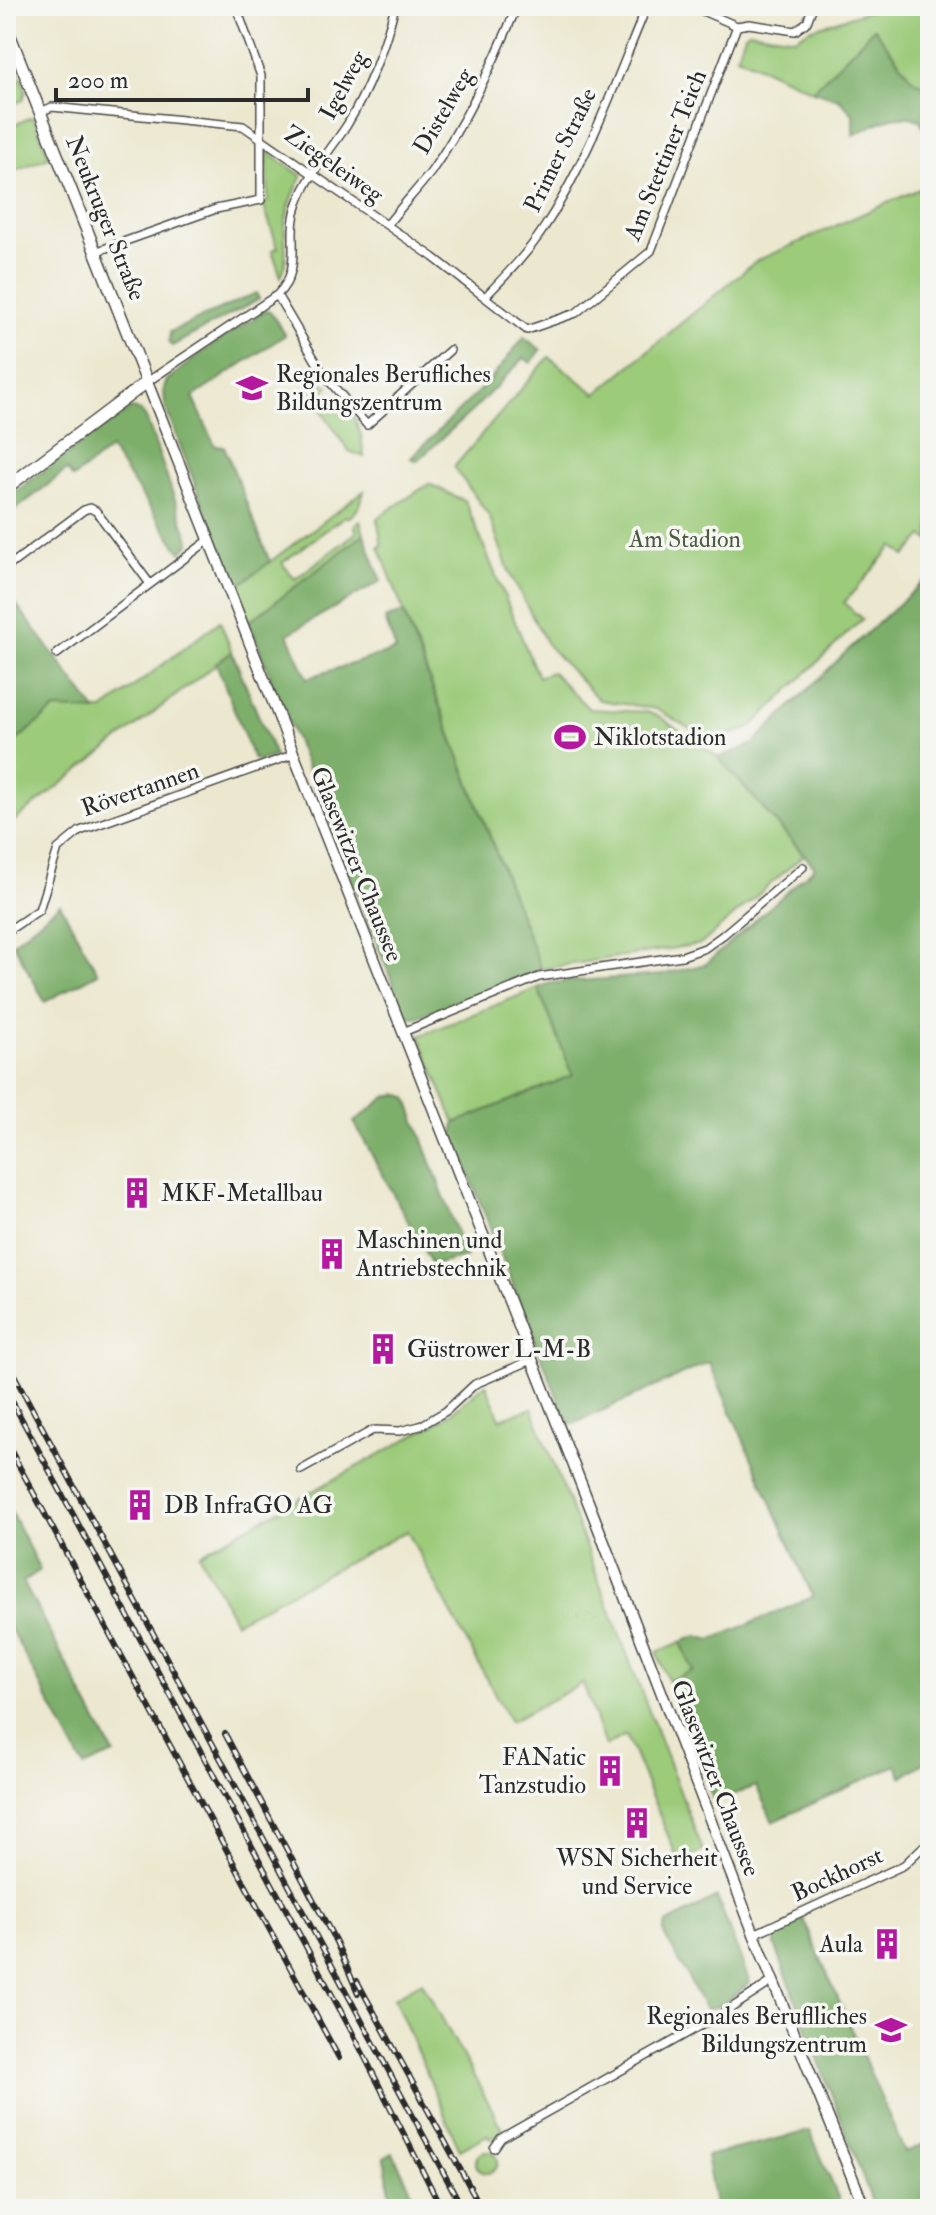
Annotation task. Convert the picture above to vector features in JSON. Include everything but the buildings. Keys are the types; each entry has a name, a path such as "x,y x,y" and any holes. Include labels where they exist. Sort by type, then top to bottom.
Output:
{"main road":[{"name":"Neukruger Straße","path":"6,26 147,382"},
{"path":"6,488 147,382"},
{"name":"Glasewitzer Chaussee","path":"147,382 754,1934 865,2209"}],"street":[{"path":"95,252 216,209 261,200 261,76 236,6"},
{"name":"Igelweg","path":"277,295 290,280 297,204 312,175 346,127 375,73 395,6"},
{"name":"Distelweg","path":"387,225 429,174 460,126 480,91 517,6"},
{"name":"Primer Straße","path":"485,297 541,233 567,190 647,6"},
{"path":"691,6 737,26 749,24 795,31 807,22 812,10"},
{"name":"Am Stettiner Teich","path":"527,330 576,313 651,251 737,26"},
{"name":"Ziegeleiweg","path":"40,112 52,107 243,126 387,225 527,330"},
{"path":"147,382 277,295 324,375 367,425 450,350"},
{"path":"6,568 90,508 96,511 150,584"},
{"path":"57,654 209,540"},
{"name":"Rövertannen","path":"6,932 39,910 58,849 80,831 292,755"},
{"path":"403,1032 539,977 682,956 705,948 803,867"},
{"path":"301,1470 373,1430 400,1431 420,1426 446,1411 475,1384 532,1360"},
{"name":"Bockhorst","path":"754,1934 904,1865 930,1840"},
{"path":"494,2148 501,2138 725,2012 773,1981"}],"green space":[{"path":"884,6 930,6 930,89 912,79 874,28 813,91 737,56 749,31 795,38 810,29"},
{"path":"874,28 912,79 930,89 930,144 920,120 911,117 886,120 853,135 853,114 839,99 813,91"},
{"path":"6,43 26,90 23,100 16,103 6,100"},
{"path":"31,117 49,157 6,174 6,129"},
{"path":"267,151 302,176 286,219 286,258 281,277 272,250 278,248 263,204 268,201"},
{"name":"Am Stadion","path":"930,184 930,541 923,536 905,556 893,546 844,603 862,619 749,729 709,740 656,709 599,700 548,646 510,574 489,516 454,467 549,357 596,394 756,261"},
{"path":"256,293 259,299 172,346 169,343 170,332"},
{"path":"266,310 270,311 285,335 193,397 215,446 224,446 270,562 235,588 165,406 164,388 167,380 204,351"},
{"path":"524,337 541,350 531,363 524,358 417,461 411,458 491,379"},
{"path":"322,382 329,386 324,391 348,418 353,414 361,435 364,457 349,451 312,396 313,390"},
{"path":"131,408 141,411 146,418 190,543 181,553 110,449 73,478 67,470 6,517 6,498"},
{"name":"Niklotstadion","path":"429,484 465,501 538,677 552,672 589,709 646,712 660,717 719,758 804,855 701,944 541,969 379,547 382,545 377,518"},
{"path":"364,491 352,515 348,518 345,516 282,563 295,579 357,532 354,526 358,521 364,534 249,622 235,588"},
{"path":"364,534 381,581 288,634 307,678 396,650 385,619 403,612 541,969 414,1018 405,1014 249,622"},
{"path":"930,576 930,1759 902,1777 896,1765 773,1822 756,1786 714,1802 668,1681 693,1671 681,1642 697,1636 711,1640 813,1597 709,1362 571,1425 453,1134 455,1123 573,1075 538,988 550,983 661,975 706,964 815,867 719,758 753,744 847,651"},
{"path":"7,592 96,711 55,709 6,749"},
{"path":"220,621 232,652 6,827 6,749 55,709 103,710"},
{"path":"232,652 275,756 258,761 253,758 216,663"},
{"path":"60,904 98,973 45,1002 13,943"},
{"path":"538,988 573,1075 455,1123 419,1036"},
{"path":"397,1094 407,1097 466,1257 432,1265 354,1122 386,1097"},
{"path":"486,1384 500,1419 532,1408 703,1851 679,1862 626,1735 605,1746 583,1683 510,1722 407,1531 235,1622 199,1554 442,1420"},
{"path":"6,1502 40,1570 23,1582 114,1754 84,1767 6,1620"},
{"path":"681,1642 693,1671 668,1681 657,1652"},
{"path":"717,1897 750,1983 723,2004 706,2010 663,1932 666,1924"},
{"path":"803,1918 905,2153 930,2141 930,2209 875,2209 775,1945 775,1938 786,1926"},
{"path":"422,1982 504,2131 490,2139 487,2135 460,2150 394,1998"},
{"path":"810,2131 843,2209 716,2209 706,2156"},
{"path":"487,2151 498,2162 487,2173 476,2162"},
{"path":"393,2153 420,2209 393,2209 384,2158"}],"railway":[{"path":"6,1360 463,2209"},
{"path":"6,1390 352,2032 442,2209"},
{"path":"6,1442 339,2058"},
{"path":"225,1734 336,1942 358,1993"},
{"path":"357,1981 482,2209"}],"place":[{"name":"Regionales Berufliches Bildungszentrum","path":"252,388"},
{"name":"Niklotstadion","path":"570,737"},
{"name":"MKF-Metallbau","path":"137,1193"},
{"name":"Maschinen und Antriebstechnik","path":"332,1254"},
{"name":"Güstrower L-M-B","path":"383,1349"},
{"name":"DB InfraGO AG","path":"140,1505"},
{"name":"FANatic Tanzstudio","path":"610,1771"},
{"name":"WSN Sicherheit und Service","path":"637,1823"},
{"name":"Aula","path":"887,1944"},
{"name":"Regionales Beruflliches Bildungszentrum","path":"891,2030"}]}
